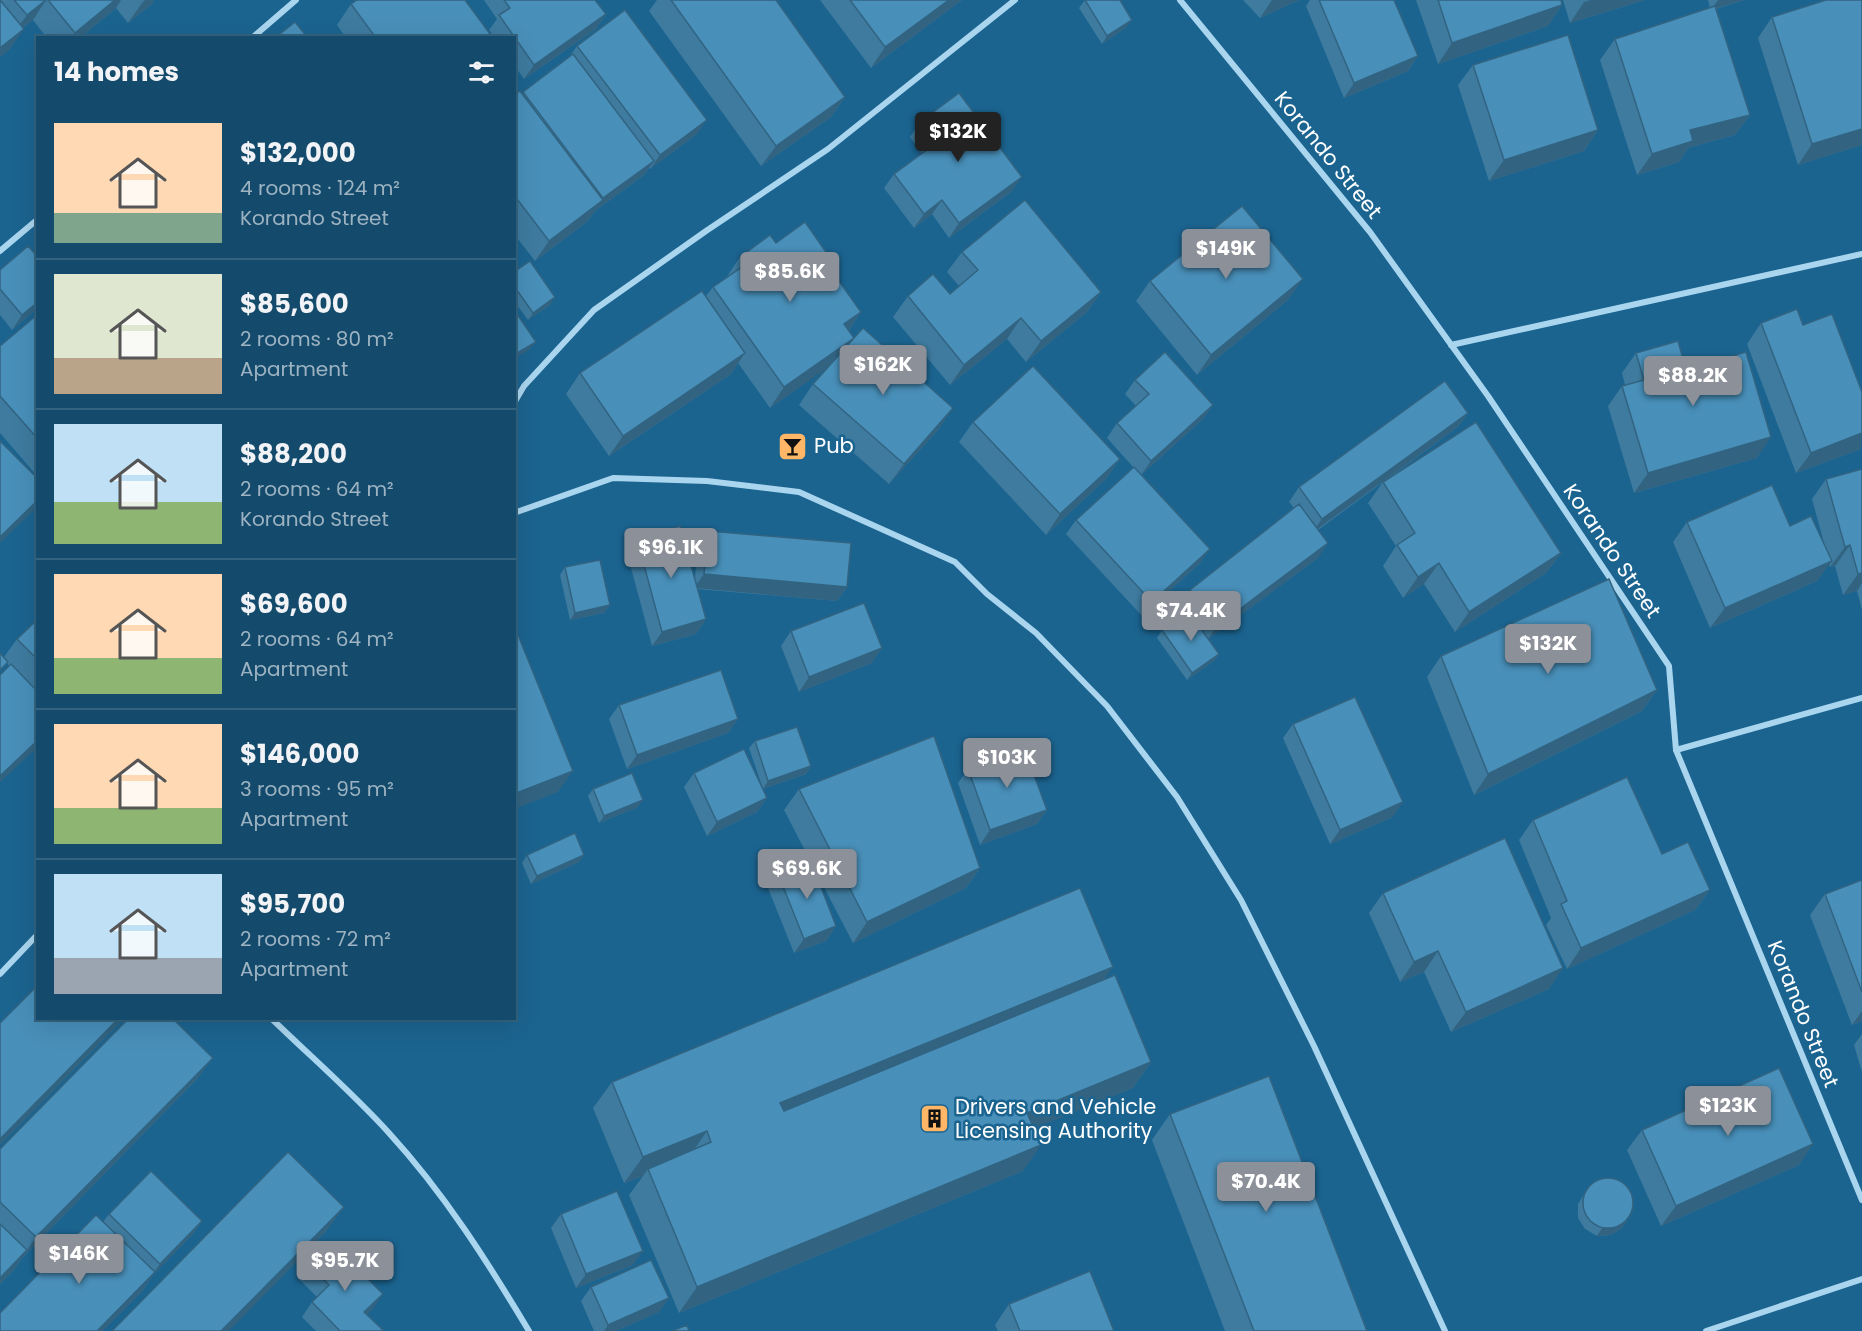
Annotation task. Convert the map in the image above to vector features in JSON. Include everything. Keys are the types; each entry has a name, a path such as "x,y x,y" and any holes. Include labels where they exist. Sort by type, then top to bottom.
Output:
{"street":[{"path":"254,36 297,0"},
{"path":"516,400 524,386 594,310 828,149 1015,0"},
{"name":"Korando Street","path":"1180,0 1370,232 1451,345 1669,666 1676,750 1862,1200"},
{"path":"0,251 36,221"},
{"path":"1451,345 1862,254"},
{"path":"516,512 613,478 707,481 799,492 955,562 987,594 1036,633 1107,706 1177,797 1241,900 1329,1077 1445,1331"},
{"path":"1676,750 1862,698"},
{"path":"0,974 36,936"},
{"path":"273,1020 388,1132 435,1187 475,1243 529,1331"},
{"path":"1707,1331 1862,1279"}],"building":[{"path":"0,0 24,29 0,48"},
{"path":"14,0 46,0 27,15"},
{"path":"48,0 115,0 75,33"},
{"path":"357,0 465,0 492,36 375,36 351,4"},
{"path":"504,0 595,0 606,14 534,65 516,36 499,15 510,8"},
{"path":"671,0 776,0 845,97 776,146"},
{"path":"850,0 949,0 885,47"},
{"path":"1085,0 1120,0 1132,20 1107,36"},
{"path":"1319,0 1394,0 1418,56 1354,83"},
{"path":"1438,0 1561,0 1562,5 1452,43"},
{"path":"1826,0 1862,0 1862,129 1812,144 1772,17"},
{"path":"1715,6 1750,115 1690,130 1693,141 1652,154 1615,39"},
{"path":"625,10 707,120 660,155 577,46"},
{"path":"295,22 306,36 278,36"},
{"path":"1568,35 1598,130 1504,160 1473,65"},
{"path":"573,54 654,161 603,198 523,92"},
{"path":"520,91 603,200 549,241 516,198 516,94"},
{"path":"959,93 1022,177 959,223 942,200 924,214 894,174 936,143 920,122"},
{"path":"1025,200 1101,292 1041,341 1021,318 964,365 908,296 933,274 950,294 978,270 962,252"},
{"path":"1242,206 1303,279 1211,355 1150,281"},
{"path":"805,222 826,252 821,256 861,312 844,324 854,338 784,387 713,287 746,264 740,257 770,235 776,243"},
{"path":"28,246 36,255 36,304 22,315 0,289 0,270"},
{"path":"530,261 555,297 533,313 516,289 516,271"},
{"path":"702,291 745,353 623,436 580,373"},
{"path":"1797,309 1803,325 1832,314 1862,392 1862,433 1811,453 1761,323"},
{"path":"516,312 536,342 516,354"},
{"path":"36,316 36,437 0,396 0,346"},
{"path":"863,328 953,408 904,464 813,384"},
{"path":"1678,341 1686,370 1746,352 1771,437 1648,473 1622,386 1644,380 1636,353"},
{"path":"1165,352 1213,405 1151,461 1117,423 1149,394 1135,380"},
{"path":"1033,366 1120,459 1060,514 973,422"},
{"path":"1445,381 1468,413 1322,519 1299,487"},
{"path":"1476,422 1561,553 1469,612 1439,563 1418,577 1397,545 1415,533 1383,482"},
{"path":"0,441 36,477 36,502 0,537"},
{"path":"1134,467 1210,549 1152,602 1076,520"},
{"path":"1862,469 1862,573 1858,574 1850,545 1845,547 1826,479"},
{"path":"1772,485 1790,526 1811,516 1832,561 1725,608 1687,522"},
{"path":"1299,504 1328,543 1217,626 1190,590"},
{"path":"680,526 706,619 662,632 637,539"},
{"path":"708,531 851,543 847,587 704,574"},
{"path":"600,560 610,605 575,613 565,567"},
{"path":"1609,579 1657,690 1488,774 1441,656"},
{"path":"864,603 882,648 809,677 791,631"},
{"path":"1189,612 1219,654 1192,673 1162,630"},
{"path":"36,621 36,658 17,639"},
{"path":"516,630 573,771 516,793"},
{"path":"0,653 8,662 0,670"},
{"path":"11,664 36,690 36,742 0,776 0,675"},
{"path":"721,670 738,719 637,755 619,705"},
{"path":"1355,697 1403,802 1340,830 1293,724"},
{"path":"797,727 811,766 768,781 755,741"},
{"path":"934,736 980,868 867,922 799,789"},
{"path":"1024,748 1047,810 990,830 968,769"},
{"path":"744,749 767,798 717,822 694,773"},
{"path":"632,773 643,800 604,816 593,789"},
{"path":"1627,777 1662,854 1688,842 1710,890 1581,948 1561,904 1567,901 1533,820"},
{"path":"575,833 584,855 537,876 527,855"},
{"path":"1505,838 1563,968 1466,1012 1438,951 1414,962 1383,893"},
{"path":"811,861 836,926 804,939 778,874"},
{"path":"1862,880 1862,992 1825,894"},
{"name":"Drivers and Vehicle Licensing Authority","path":"1080,888 1113,967 780,1103 784,1111 1115,975 1151,1062 1027,1113 1041,1145 697,1287 648,1169 711,1142 707,1131 643,1157 612,1082"},
{"path":"36,987 36,1020 117,1020 0,1139 0,1023"},
{"path":"127,1020 174,1020 213,1058 36,1237 0,1202 0,1149"},
{"path":"1779,1068 1813,1144 1676,1206 1642,1130"},
{"path":"1269,1076 1367,1331 1254,1331 1170,1114"},
{"path":"288,1152 344,1207 221,1331 112,1331"},
{"path":"151,1171 202,1221 160,1264 109,1214"},
{"path":"1613,1178 1626,1185 1632,1193 1632,1213 1626,1221 1618,1227 1603,1228 1590,1221 1584,1213 1583,1198 1590,1185 1598,1179"},
{"path":"617,1191 643,1251 586,1274 561,1214"},
{"path":"96,1215 155,1272 97,1331 0,1331 0,1313"},
{"path":"0,1224 27,1250 0,1278"},
{"path":"331,1242 383,1294 364,1312 384,1331 340,1331 312,1302 329,1285 309,1264"},
{"path":"651,1260 669,1298 608,1325 591,1287"},
{"path":"1090,1271 1114,1331 1020,1331 1009,1304"},
{"path":"687,1325 689,1331 672,1331"}],"place":[{"name":"Pub","path":"793,446"},
{"name":"Drivers and Vehicle Licensing Authority","path":"934,1119"}]}
